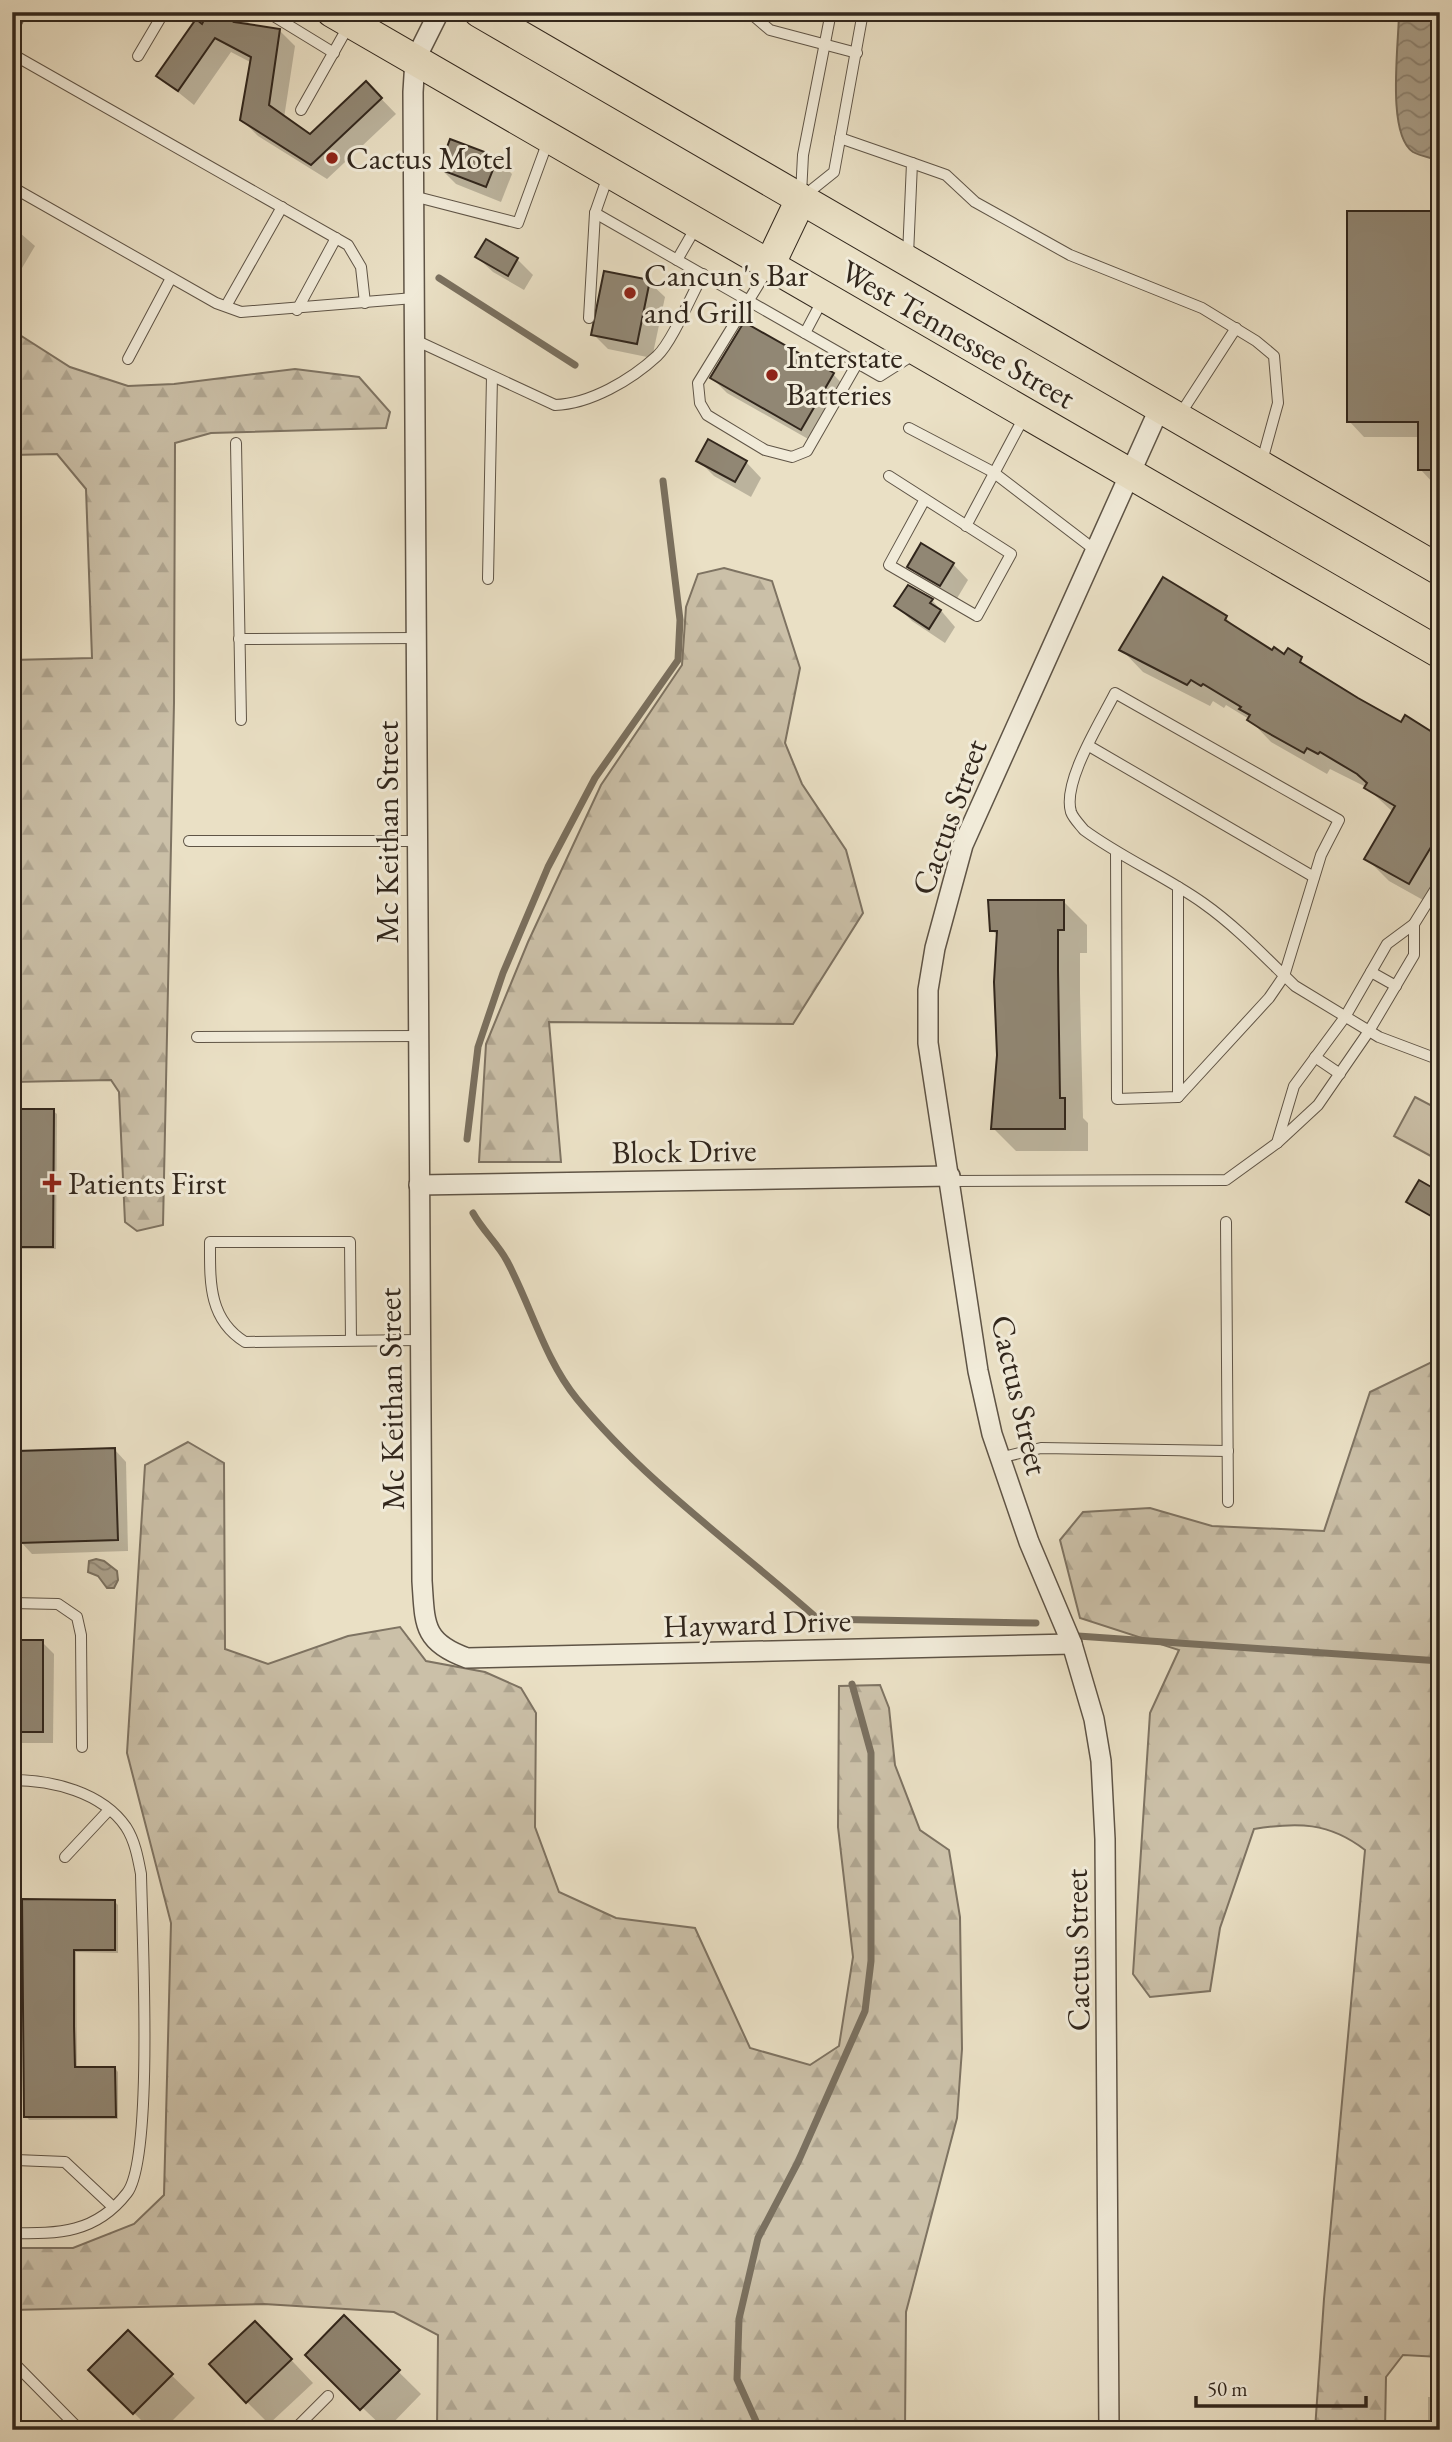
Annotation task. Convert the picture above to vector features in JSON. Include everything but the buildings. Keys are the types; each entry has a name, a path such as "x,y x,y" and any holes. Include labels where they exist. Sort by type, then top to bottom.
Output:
{"main road":[{"name":"West Tennessee Street","path":"479,12 1440,570"},
{"name":"West Tennessee Street","path":"341,18 1440,653"},
{"path":"770,264 801,199"}],"street":[{"name":"Mc Keithan Street","path":"439,12 415,60 414,340 420,1340 426,1626 445,1650"},
{"name":"Cactus Street","path":"1109,2430 1105,1839 1101,1761 1094,1719 1072,1644 999,1458 978,1371 928,1043 928,990 935,948 963,845 1130,475 1169,412"},
{"name":"Block Drive","path":"419,1185 950,1179"},
{"name":"Hayward Drive","path":"445,1650 467,1658 513,1659 1072,1644"}],"lane":[{"path":"12,31 22,12"},
{"path":"138,56 164,12"},
{"path":"267,12 334,53"},
{"path":"749,12 770,30 857,53"},
{"path":"801,199 803,155 831,12"},
{"path":"801,199 834,172 863,12"},
{"path":"301,110 334,53 341,18"},
{"path":"12,54 348,245 361,267 365,303"},
{"path":"414,196 518,223 549,137"},
{"path":"840,138 946,175 975,202 1070,255 1202,308 1236,328 1274,356 1278,403 1261,466"},
{"path":"908,261 912,163"},
{"path":"589,318 596,213 610,172"},
{"path":"12,187 172,278 241,312 297,310 414,298"},
{"path":"226,306 282,207"},
{"path":"596,213 880,376 919,351"},
{"path":"677,260 698,223"},
{"path":"297,310 336,238"},
{"path":"770,264 751,301 698,383 701,403 707,415 765,450 792,457 807,451 858,362"},
{"path":"414,340 555,405 570,405 613,387 659,355 703,274"},
{"path":"128,359 172,278"},
{"path":"806,333 825,296"},
{"path":"1169,412 1236,328"},
{"path":"488,579 492,376"},
{"path":"966,526 1026,414"},
{"path":"909,428 993,472 1095,550"},
{"path":"236,443 241,720"},
{"path":"889,476 925,499 966,526 1011,554 977,617 889,565 925,499"},
{"path":"239,639 416,638"},
{"path":"1116,852 1116,1099 1178,1097 1269,999 1284,976 1314,877 1339,820 1115,693 1089,746 1070,795 1072,813 1084,830 1116,852 1178,887 1239,931 1284,976 1295,986 1369,1031 1428,1058 1440,1060"},
{"path":"1089,746 1314,877"},
{"path":"189,841 417,841"},
{"path":"1277,1143 1294,1086 1345,1017 1387,944 1414,924 1440,882"},
{"path":"1178,887 1178,1097"},
{"path":"950,1179 1226,1180 1277,1143 1318,1105 1369,1031 1414,955 1414,924"},
{"path":"1371,972 1396,986"},
{"path":"197,1037 418,1036"},
{"path":"1315,1057 1340,1074"},
{"path":"1226,1222 1228,1502"},
{"path":"351,1341 350,1242 210,1242 210,1290 216,1311 231,1334 245,1342 351,1341 420,1340"},
{"path":"999,1458 1041,1448 1228,1451"},
{"path":"12,1603 58,1605 77,1617 81,1635 82,1747"},
{"path":"12,1780 70,1788 95,1800 125,1825 136,1847 142,1874 143,2120 138,2168 129,2191 104,2216 60,2234 12,2233"},
{"path":"65,1857 108,1811"},
{"path":"16,2160 65,2162 113,2207"},
{"path":"12,2361 80,2430"},
{"path":"294,2430 328,2396"}],"green space":[{"path":"12,330 70,367 128,386 174,384 295,369 359,377 390,412 386,428 211,433 175,443 174,703 163,1225 137,1231 125,1222 119,1092 111,1080 12,1082 12,660 92,658 86,489 57,454 12,455"},
{"path":"724,568 772,581 800,668 785,743 802,784 846,850 863,913 793,1024 549,1022 561,1162 479,1162 486,1044 528,942 601,785 682,665 686,607 698,574"},
{"path":"1415,1097 1440,1110 1440,1161 1394,1136"},
{"path":"1440,1358 1440,2357 1403,2355 1386,2377 1385,2430 1315,2430 1324,2299 1365,1850 1339,1834 1312,1826 1284,1825 1254,1829 1220,1928 1210,1991 1150,1997 1133,1974 1150,1713 1179,1650 1080,1618 1060,1540 1083,1512 1150,1508 1212,1526 1324,1531 1370,1392"},
{"path":"188,1442 224,1463 225,1649 268,1664 348,1636 400,1627 426,1661 485,1672 521,1688 536,1713 535,1827 559,1892 616,1918 695,1928 750,2048 810,2065 839,2046 853,1957 838,1827 839,1686 880,1685 889,1708 895,1765 920,1830 949,1850 960,1917 962,2049 957,2118 906,2312 905,2430 437,2430 438,2335 394,2312 264,2304 12,2310 12,2248 73,2248 134,2224 164,2195 171,1923 127,1753 145,1465"}],"water":[{"path":"1399,12 1440,12 1440,161 1413,152 1399,127 1396,87"},
{"path":"89,1561 104,1561 117,1571 118,1580 114,1588 107,1588 98,1576 88,1572"}],"waterway":[{"path":"439,278 575,365"},
{"path":"467,1139 478,1047 503,973 548,867 595,778 678,660 680,620 663,481"},
{"path":"473,1213 507,1261 547,1350 577,1399 632,1459 662,1487 818,1619 1036,1623"},
{"path":"1078,1636 1440,1661"},
{"path":"760,2430 737,2379 739,2319 758,2238 798,2162 865,2011 871,1961 871,1753 852,1684"}],"place":[{"name":"Cactus Motel","path":"332,158"},
{"name":"Cancun's Bar and Grill","path":"630,293"},
{"name":"Interstate Batteries","path":"772,375"},
{"name":"Patients First","path":"52,1183"}]}
